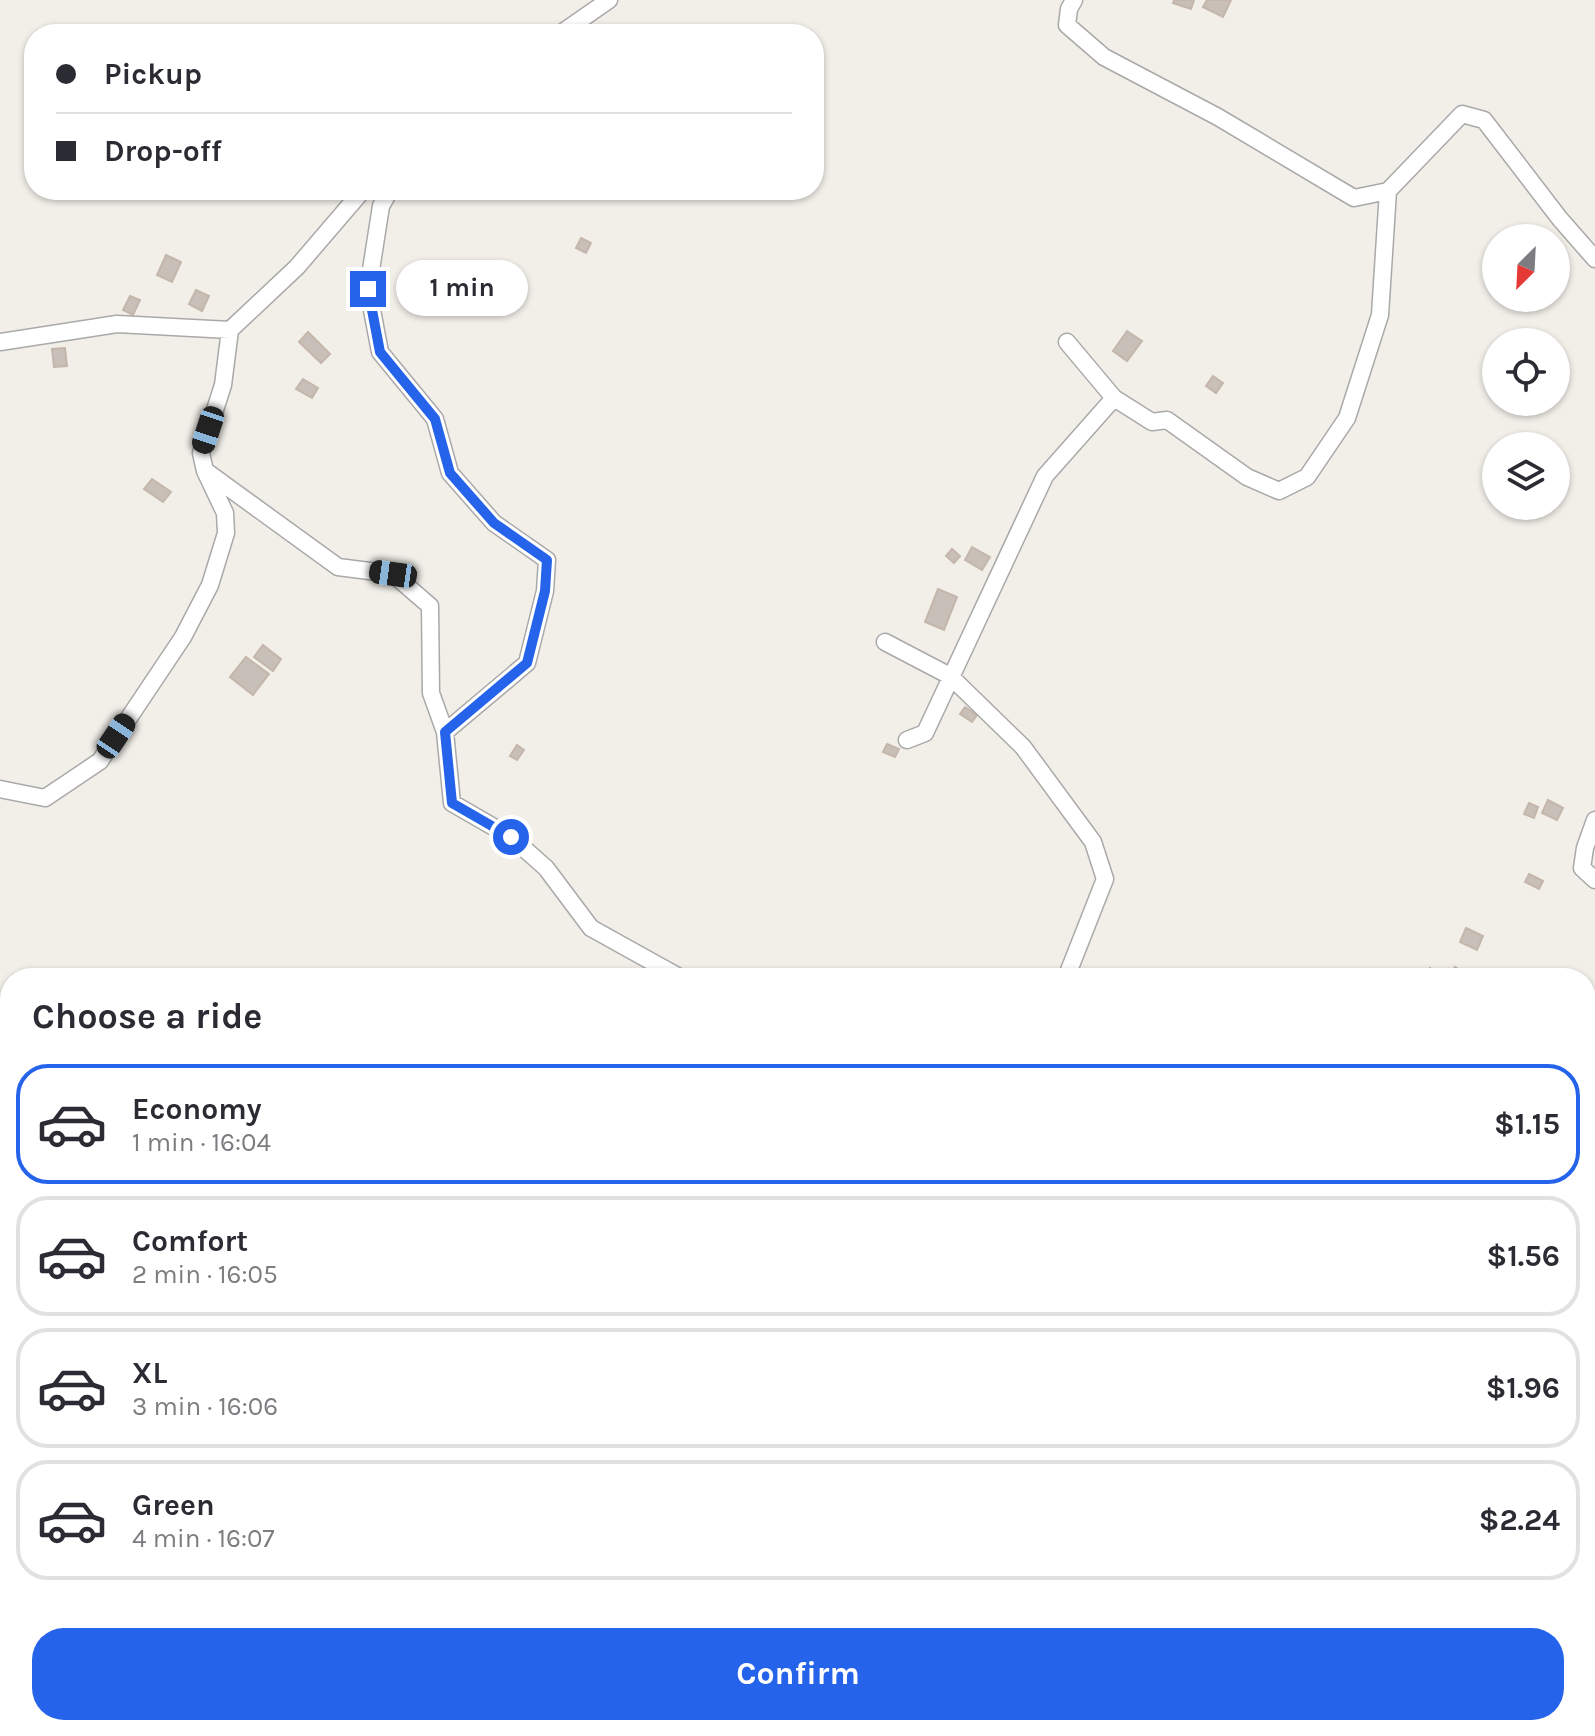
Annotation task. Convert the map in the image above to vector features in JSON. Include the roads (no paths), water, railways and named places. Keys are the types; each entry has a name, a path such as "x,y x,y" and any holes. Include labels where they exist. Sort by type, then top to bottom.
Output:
{"street":[{"path":"574,24 609,0"},
{"path":"1074,0 1067,25 1104,57 1218,117 1354,198 1388,191 1462,114 1484,120 1595,259"},
{"path":"1067,342 1114,398 1152,422 1167,420 1247,477 1279,491 1307,477 1347,418 1380,315 1388,191"},
{"path":"0,789 45,798 100,761 183,637 210,585 226,533 225,513 205,471 201,453 223,385 230,330 297,267 354,200"},
{"path":"384,200 368,289 380,352 435,419 450,473 494,523 547,560 545,591 527,663 445,732"},
{"path":"0,342 117,324 230,330"},
{"path":"907,740 925,733 1045,476 1114,398"},
{"path":"205,471 338,567 393,574 430,606 431,693 445,732 452,803 511,837 546,868 591,928 663,968"},
{"path":"885,642 950,676 1023,747 1093,842 1105,879 1070,968"},
{"path":"1595,820 1582,868 1595,880"}]}
